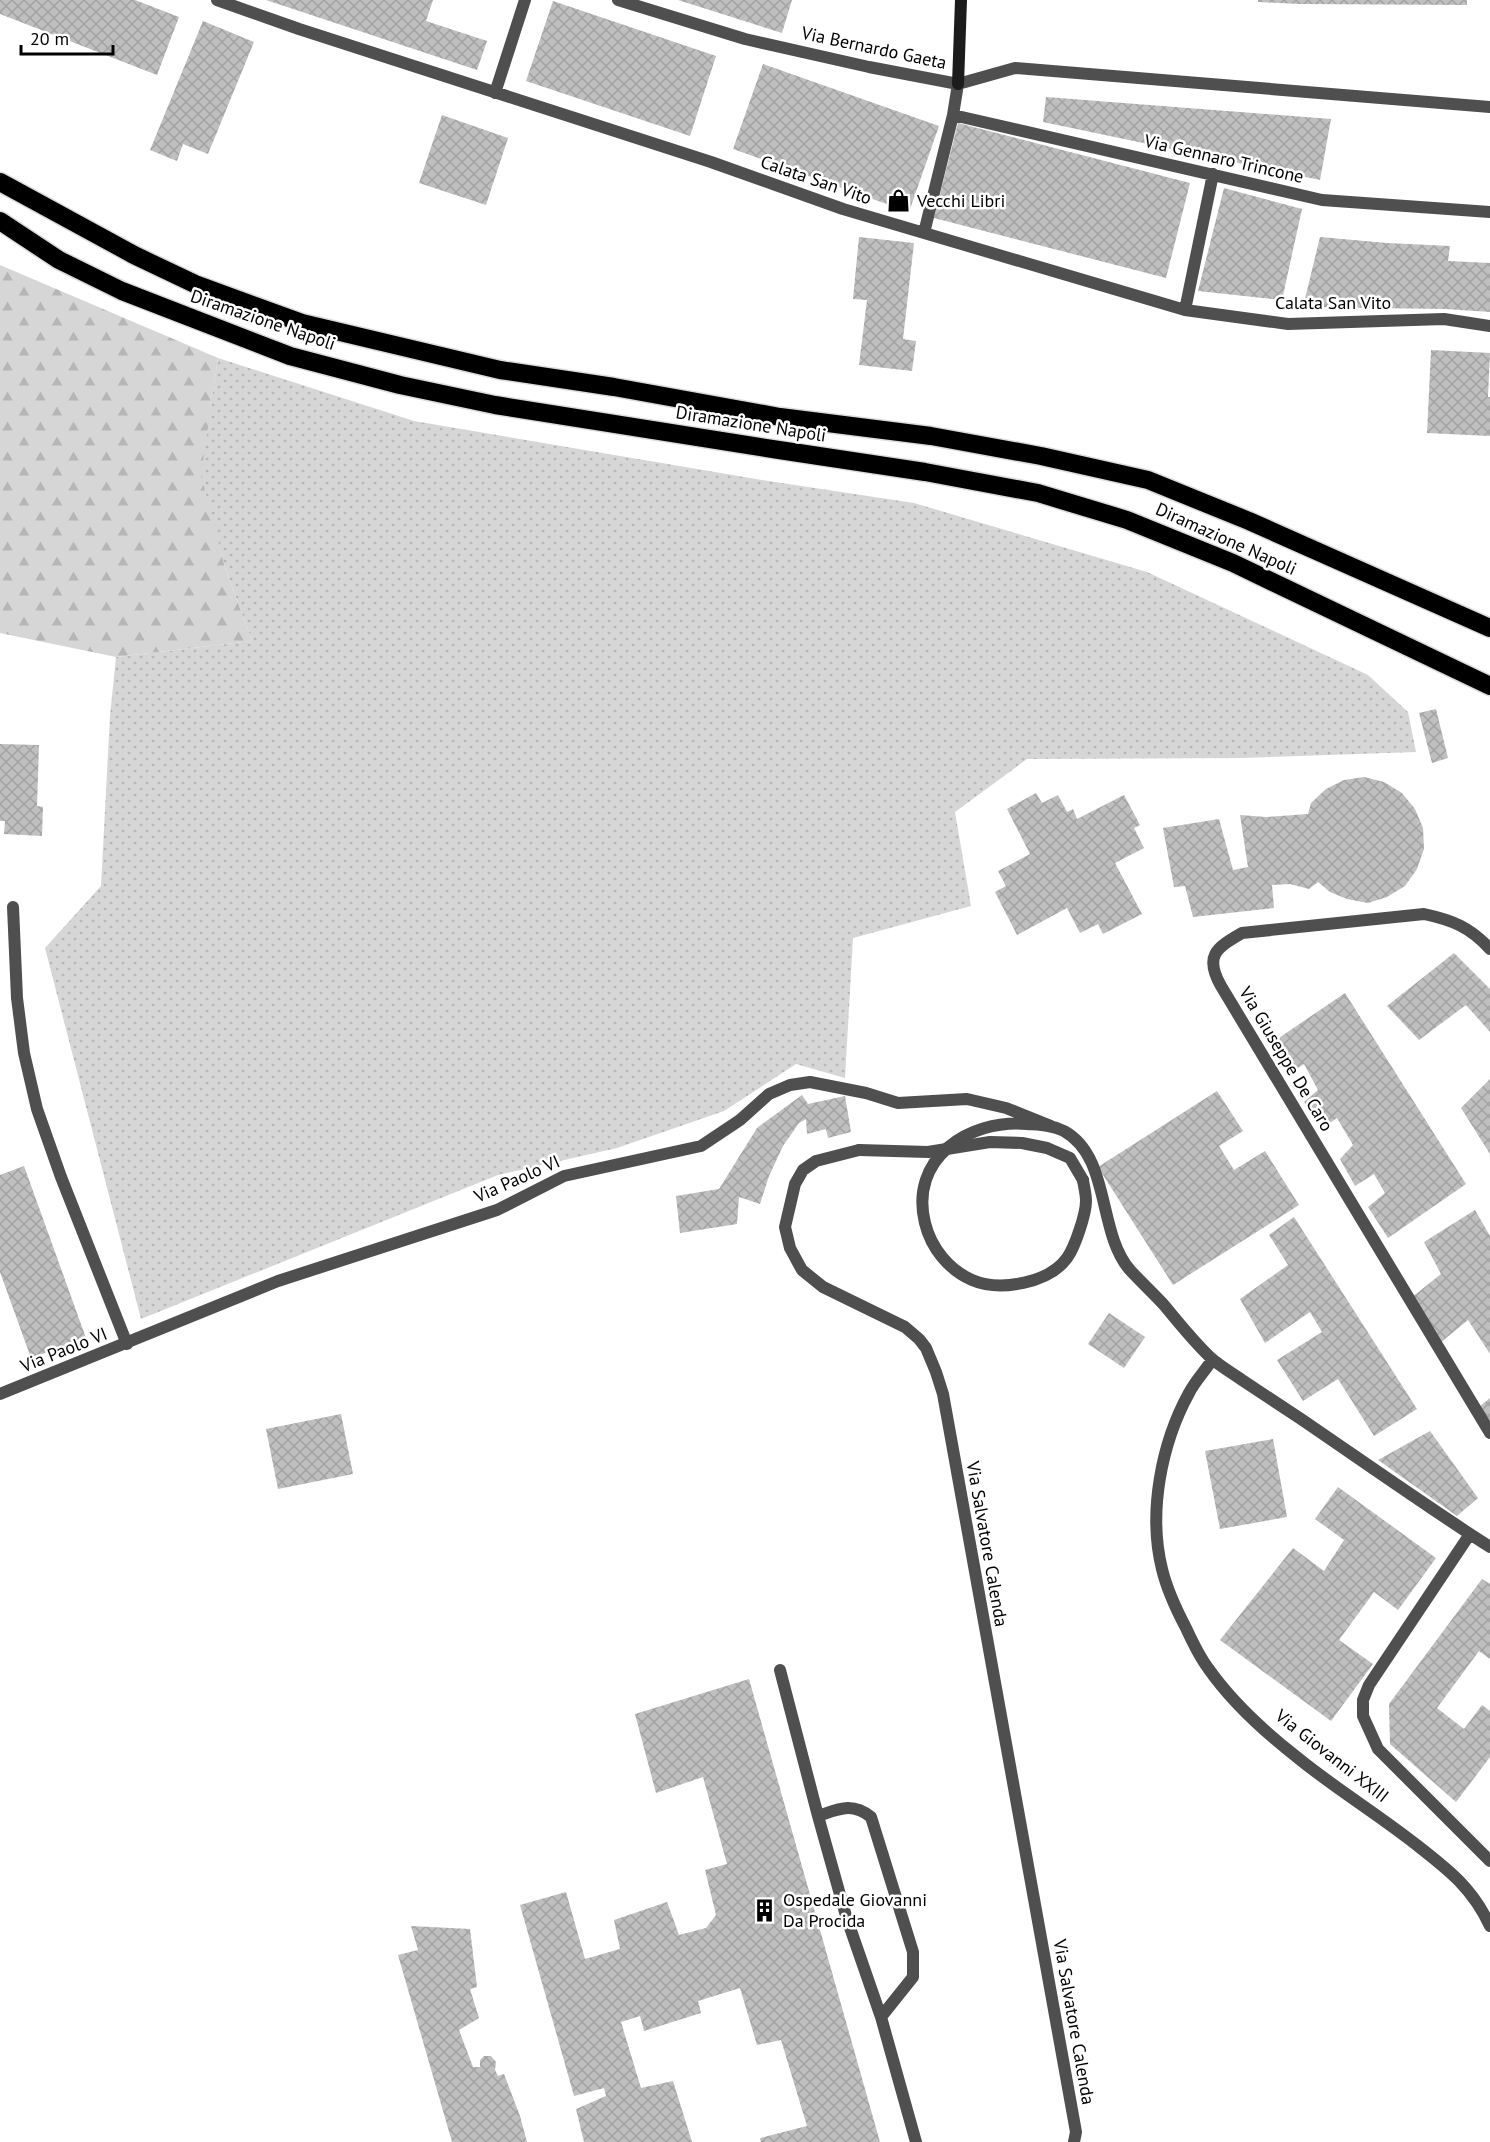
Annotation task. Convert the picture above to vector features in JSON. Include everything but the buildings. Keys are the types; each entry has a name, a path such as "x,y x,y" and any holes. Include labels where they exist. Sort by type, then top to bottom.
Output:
{"highway":[{"name":"Diramazione Napoli","path":"0,182 134,255 195,284 302,323 500,370 614,387 780,417 931,436 1041,456 1148,480 1249,521 1490,628"},
{"name":"Diramazione Napoli","path":"0,221 59,260 122,291 290,356 400,385 495,405 925,472 1038,494 1128,520 1233,563 1490,686"}],"street":[{"name":"Calata San Vito","path":"217,0 711,162 843,208 1185,310 1288,324 1444,320 1490,326"},
{"path":"495,93 525,0"},
{"name":"Via Bernardo Gaeta","path":"618,0 746,39 869,67 958,84 1015,68 1342,93 1490,107"},
{"path":"924,233 953,115 958,84 961,0"},
{"name":"Via Gennaro Trincone","path":"953,115 1322,200 1490,212"},
{"path":"1185,310 1213,174"},
{"path":"13,907 17,998 22,1042 37,1108 61,1177 128,1344"},
{"name":"Via Giuseppe De Caro","path":"1490,949 1476,934 1445,918 1424,914 1242,933 1220,946 1212,961 1214,973 1221,986 1490,1433"},
{"name":"Via Paolo VI","path":"0,1394 128,1344 278,1281 497,1210 564,1176 701,1146 740,1120 769,1094 790,1085 810,1082 867,1093 898,1102 967,1099 1006,1108 1051,1126"},
{"name":"Via Salvatore Calenda","path":"1074,2142 1076,2132 943,1394 926,1348 905,1327 823,1287 802,1270 790,1248 784,1227 795,1184 803,1170 816,1161 860,1150 928,1152 990,1142 1022,1143 1047,1148 1070,1158 1083,1180 1086,1203 1078,1233 1067,1258 1044,1277 1026,1283 1000,1285 973,1280 948,1264 933,1244 924,1222 923,1198 927,1175 941,1152 957,1140 994,1125 1018,1123 1051,1126 1073,1137 1091,1162 1098,1179 1112,1237 1129,1269 1212,1360 1490,1547"},
{"name":"Via Giovanni XXIII","path":"1212,1360 1189,1393 1171,1435 1161,1476 1157,1532 1162,1568 1171,1598 1208,1668 1248,1714 1298,1758 1389,1823 1459,1879 1483,1911 1490,1926"},
{"path":"1470,1534 1369,1685 1362,1700 1363,1716 1378,1749 1490,1861"},
{"path":"780,1670 846,1916 881,2017 916,2142"},
{"path":"818,1816 839,1809 861,1810 871,1817 877,1832 913,1952 913,1977 881,2017"}],"green space":[{"path":"0,265 218,358 201,475 225,568 252,641 116,657 0,633"},
{"path":"218,358 414,421 762,480 914,503 1147,572 1368,675 1408,712 1416,752 1242,758 1027,759 955,812 971,906 853,938 845,1078 796,1064 724,1111 617,1148 498,1175 141,1319 45,948 101,886 110,716 116,657 252,641 225,568 200,475"}],"place":[{"name":"Vecchi Libri","path":"899,201"},
{"name":"Ospedale Giovanni Da Procida","path":"765,1910"}]}
